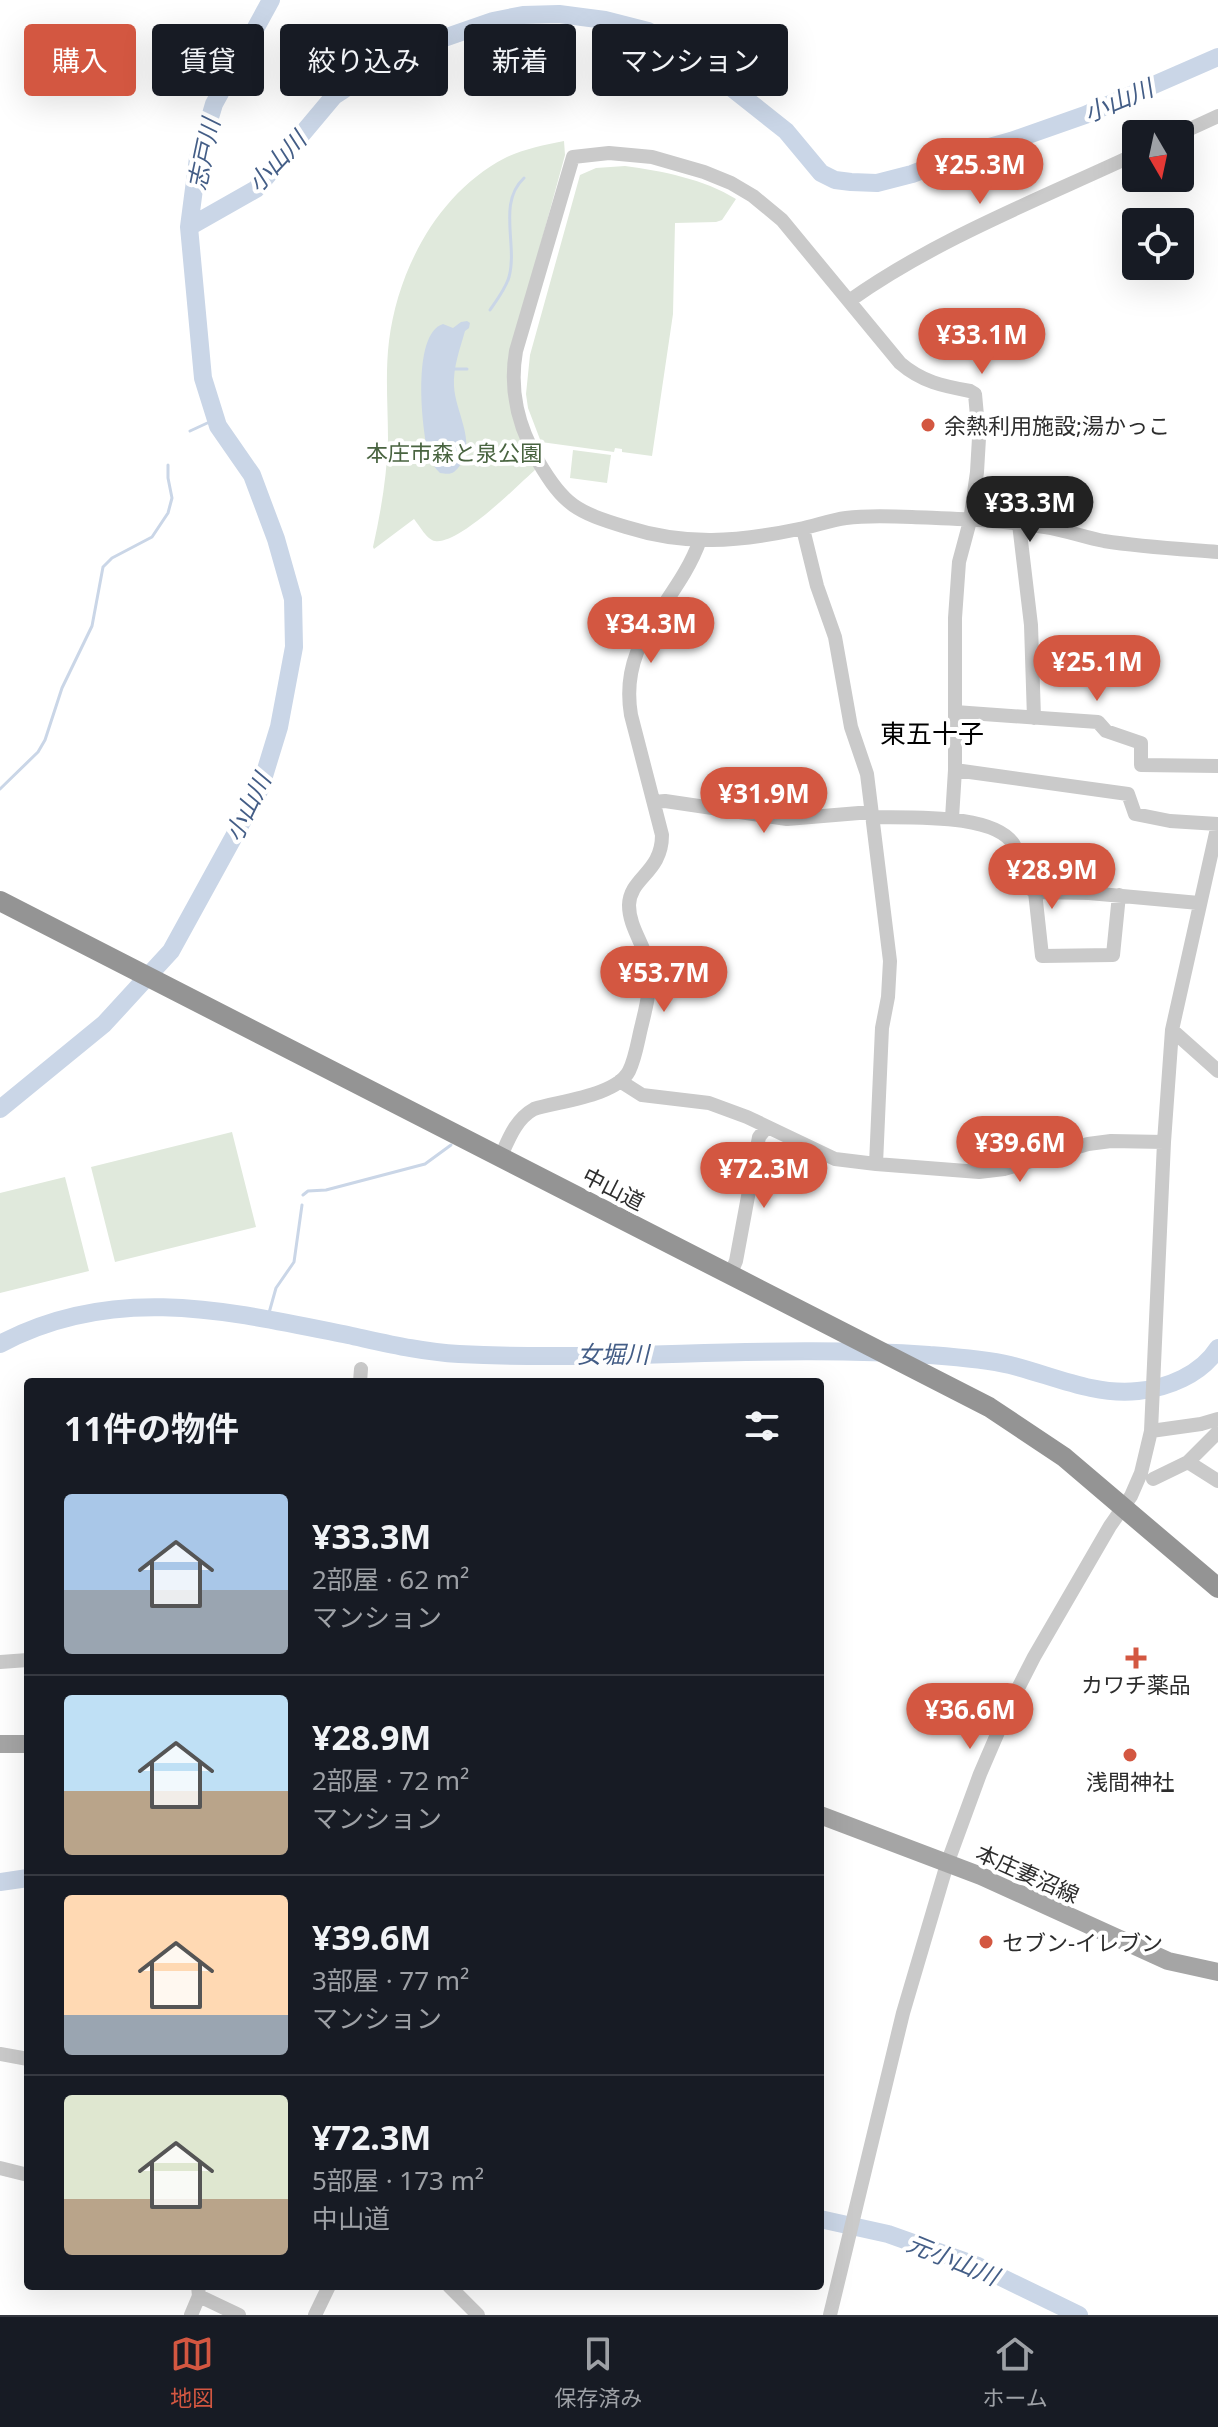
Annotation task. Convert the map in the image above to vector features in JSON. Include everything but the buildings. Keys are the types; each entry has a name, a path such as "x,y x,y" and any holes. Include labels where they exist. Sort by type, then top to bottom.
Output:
{"highway":[{"name":"中山道","path":"0,901 989,1407 1064,1457 1218,1588"}],"main road":[{"path":"0,1744 24,1744"},
{"name":"本庄妻沼線","path":"824,1817 981,1876 1168,1961 1218,1972"}],"street":[{"path":"1194,127 1218,116"},
{"path":"952,818 955,770 954,636 959,562 970,521 979,447 975,394 941,386 915,375 900,363 782,220 731,183 686,166 636,155 595,154 571,159 516,351 513,382 519,420 532,450 561,497 580,510 669,539 742,540 849,517 911,517 970,521 1019,524 1055,528 1107,541 1218,552"},
{"path":"849,301 909,263 1122,161"},
{"path":"1019,524 1031,625 1034,718"},
{"path":"803,529 817,586 835,637 851,727 867,774 890,961 882,1028 876,1164"},
{"path":"501,1156 524,1114 609,1088 629,1070 649,993 647,960 629,910 633,890 654,865 660,852 662,835 631,715 629,674 636,651 692,559 700,540"},
{"path":"955,712 1098,722 1106,731 1141,743 1141,765 1218,766"},
{"path":"830,2315 903,2013 947,1864 980,1774 1034,1657 1141,1473 1151,1431 1172,1030 1218,824 1170,821 1135,814 1128,794 955,770"},
{"path":"654,802 787,819 871,815 952,818 1004,832 1015,847 1023,884 1035,892 1119,895 1199,903"},
{"path":"1035,892 1042,956 1113,955 1119,895"},
{"path":"1172,1030 1218,1071"},
{"path":"620,1081 642,1095 709,1103 747,1117 835,1159 876,1164 979,1172 1004,1169 1088,1144 1164,1142"},
{"path":"730,1275 736,1261 759,1137 767,1127"},
{"path":"1151,1431 1218,1419"},
{"path":"1153,1479 1188,1462 1218,1432"},
{"path":"1188,1462 1218,1481"},
{"path":"0,1662 24,1660"},
{"path":"0,2054 24,2058"},
{"path":"0,2168 24,2174"},
{"path":"315,2315 327,2290"},
{"path":"453,2290 478,2315"},
{"path":"191,2315 198,2291 239,2315"}],"green space":[{"name":"本庄市森と泉公園","path":"564,141 565,155 511,353 536,469 458,534 445,540 432,540 414,519 374,549 387,453 389,341 394,314 412,261 441,212 481,173 512,155"},
{"path":"625,166 697,181 736,199 722,220 675,223 673,314 652,456 622,452 622,449 615,448 614,452 541,442 526,394 530,355 580,175 596,168"},
{"path":"573,450 611,455 607,483 570,478"},
{"path":"232,1132 256,1227 115,1262 91,1167"},
{"path":"65,1177 89,1271 0,1293 0,1193"}],"water":[{"path":"467,321 469,328 465,331 457,358 454,379 455,396 466,436 465,455 454,472 440,473 430,459 426,444 421,384 426,345 433,332 443,324 453,328"}],"waterway":[{"name":"小山川","path":"0,1109 104,1024 171,951 260,789 279,727 294,647 293,599 276,539 252,475 218,426 203,378 189,227 198,158 214,104 271,0"},
{"name":"小山川","path":"189,227 256,189 334,96 398,54 493,21 523,15 559,14 605,20 648,31 680,47 786,131 821,173 835,180 851,182 877,183 1011,141 1085,115 1218,57"},
{"path":"490,310 509,277 510,212 516,188 524,178"},
{"path":"451,369 467,369"},
{"path":"190,431 216,419"},
{"path":"0,789 38,752 45,740 62,688 92,626 103,567 112,558 152,537 168,513 172,498 168,465"},
{"path":"303,1195 308,1191 326,1190 425,1164 451,1145"},
{"path":"267,1320 276,1288 294,1262 302,1205"},
{"name":"女堀川","path":"0,1344 43,1325 86,1313 129,1308 172,1308 259,1318 445,1353 576,1356 812,1351 929,1355 1000,1363 1089,1388 1122,1392 1172,1383 1193,1373 1218,1348"},
{"name":"元小山川","path":"0,1882 24,1879"},
{"name":"元小山川","path":"824,2220 888,2234 978,2266 1079,2315"}],"place":[{"name":"余熱利用施設;湯かっこ","path":"928,425"},
{"name":"カワチ薬品","path":"1136,1658"},
{"name":"浅間神社","path":"1130,1755"},
{"name":"セブン-イレブン","path":"986,1942"}],"district":[{"name":"東五十子","path":"932,733"}],"water label":[{"name":"志戸川","path":"203,154"}]}
